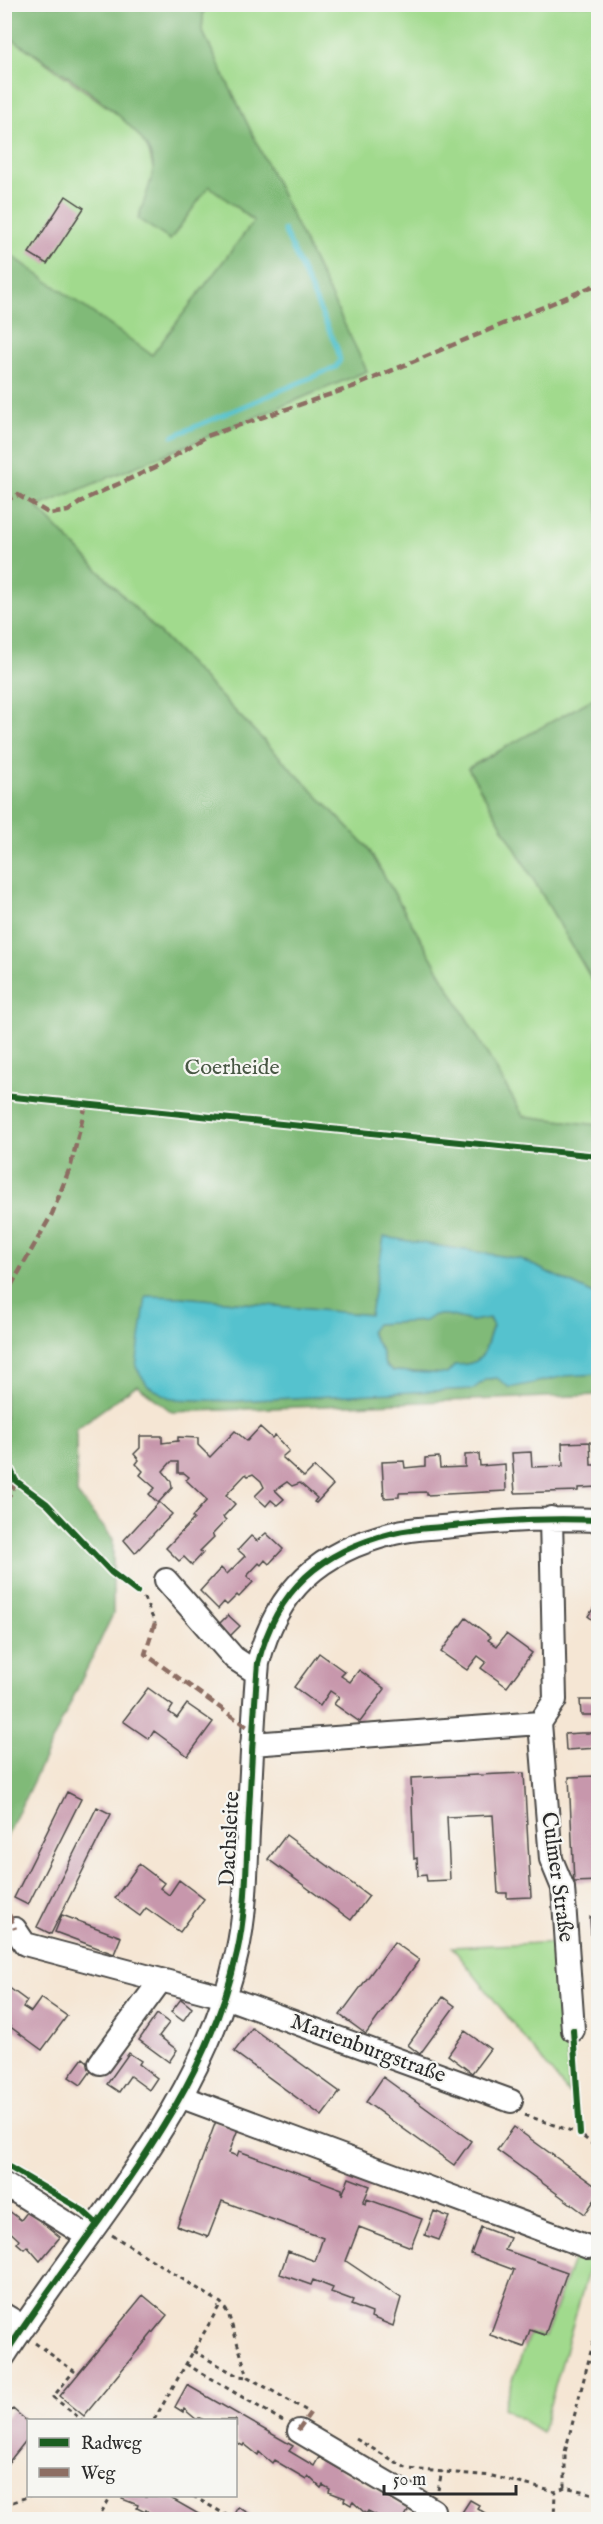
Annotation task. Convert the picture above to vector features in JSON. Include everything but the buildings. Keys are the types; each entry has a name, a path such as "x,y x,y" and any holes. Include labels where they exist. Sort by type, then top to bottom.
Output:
{"street":[{"path":"252,1744 540,1723 555,1700 551,1518"},
{"name":"Dachsleite","path":"4,2356 16,2325 92,2230 182,2097 208,2044 225,1997 237,1953 244,1908 257,1673 266,1631 287,1597 312,1570 351,1546 396,1532 514,1519 598,1520"},
{"path":"166,1580 234,1658 257,1673"},
{"name":"Culmer Straße","path":"540,1723 551,1859 562,1888 573,2030"},
{"path":"15,1929 26,1944 225,1997"},
{"path":"100,2063 161,1980"},
{"name":"Marienburgstraße","path":"225,1997 511,2101"},
{"path":"182,2097 588,2247"},
{"path":"4,2184 92,2230"},
{"path":"305,2422 436,2500"}],"path":[{"path":"137,1592 143,1596 155,1623"},
{"path":"511,2101 521,2114 580,2134 598,2149"},
{"path":"579,2122 580,2134"},
{"path":"92,2230 221,2303 228,2313 248,2377"},
{"path":"155,2419 221,2303"},
{"path":"565,2487 565,2452 598,2324"},
{"path":"16,2325 74,2371 53,2397 79,2419"},
{"path":"193,2351 238,2376 248,2377 305,2422"},
{"path":"186,2364 305,2422"},
{"path":"349,2435 408,2469 492,2476 555,2492 565,2487 598,2495"},
{"path":"436,2500 442,2471"},
{"path":"555,2492 556,2520 598,2516"},
{"path":"4,2505 27,2497"},
{"path":"97,2520 110,2497"},
{"path":"195,2497 235,2520"}],"green space":[{"name":"Coerheide","path":"5,5 204,5 202,30 367,371 37,507 368,848 523,1116 598,1125 598,1296 520,1259 384,1238 370,1315 182,1297 172,1399 234,1401 472,1389 487,1379 598,1374 598,1395 172,1412 137,1385 76,1429 77,1494 113,1539 113,1614 5,1840 5,251 152,355 254,221 209,186 170,240 138,219 153,171 148,149 136,132 117,114 96,96 50,64 14,40 5,53"},
{"path":"204,5 598,5 598,696 468,768 598,990 598,1125 523,1116 368,848 37,507 367,371 202,30"},
{"path":"14,40 128,122 147,143 170,240 209,186 254,221 152,355 5,251 4,53"},
{"path":"598,696 598,990 468,768"},
{"path":"434,1315 447,1315 472,1321 488,1318 493,1325 482,1355 473,1363 455,1365 447,1374 393,1371 385,1365 381,1350 370,1331 376,1324 424,1321"},
{"path":"561,1942 569,2094 452,1947"},
{"path":"575,2255 591,2261 542,2432 503,2408 530,2332 545,2337"}],"water":[{"path":"384,1237 520,1259 598,1296 598,1374 566,1376 510,1388 497,1378 487,1379 473,1389 234,1401 172,1399 148,1386 136,1367 146,1296 182,1297 370,1315","holes":["434,1315 447,1315 472,1321 489,1318 493,1326 485,1350 478,1360 473,1363 455,1365 447,1374 393,1371 385,1365 381,1350 370,1332 376,1324 425,1321"]}],"waterway":[{"path":"173,436 336,367 340,360 337,348 284,230"}],"marked path":[{"path":"4,501 18,495 50,514 68,511 85,499 158,466 207,436 355,386 598,284"},
{"path":"4,1298 52,1214 71,1165 86,1104"},
{"path":"4,1515 8,1498 16,1481"},
{"path":"155,1623 145,1654 254,1732"},
{"path":"4,1902 15,1929"},
{"path":"298,2430 310,2413"}],"cycle path":[{"path":"4,1096 598,1156"},
{"path":"4,1455 16,1481 47,1504 111,1572 137,1592"},
{"path":"4,2356 139,2164 171,2114 198,2062 221,2009 237,1953 244,1908 258,1663 266,1637 290,1594 305,1577 344,1550 394,1533 507,1521 598,1520"},
{"path":"573,2030 580,2134"},
{"path":"4,2164 82,2210 96,2223"}]}
